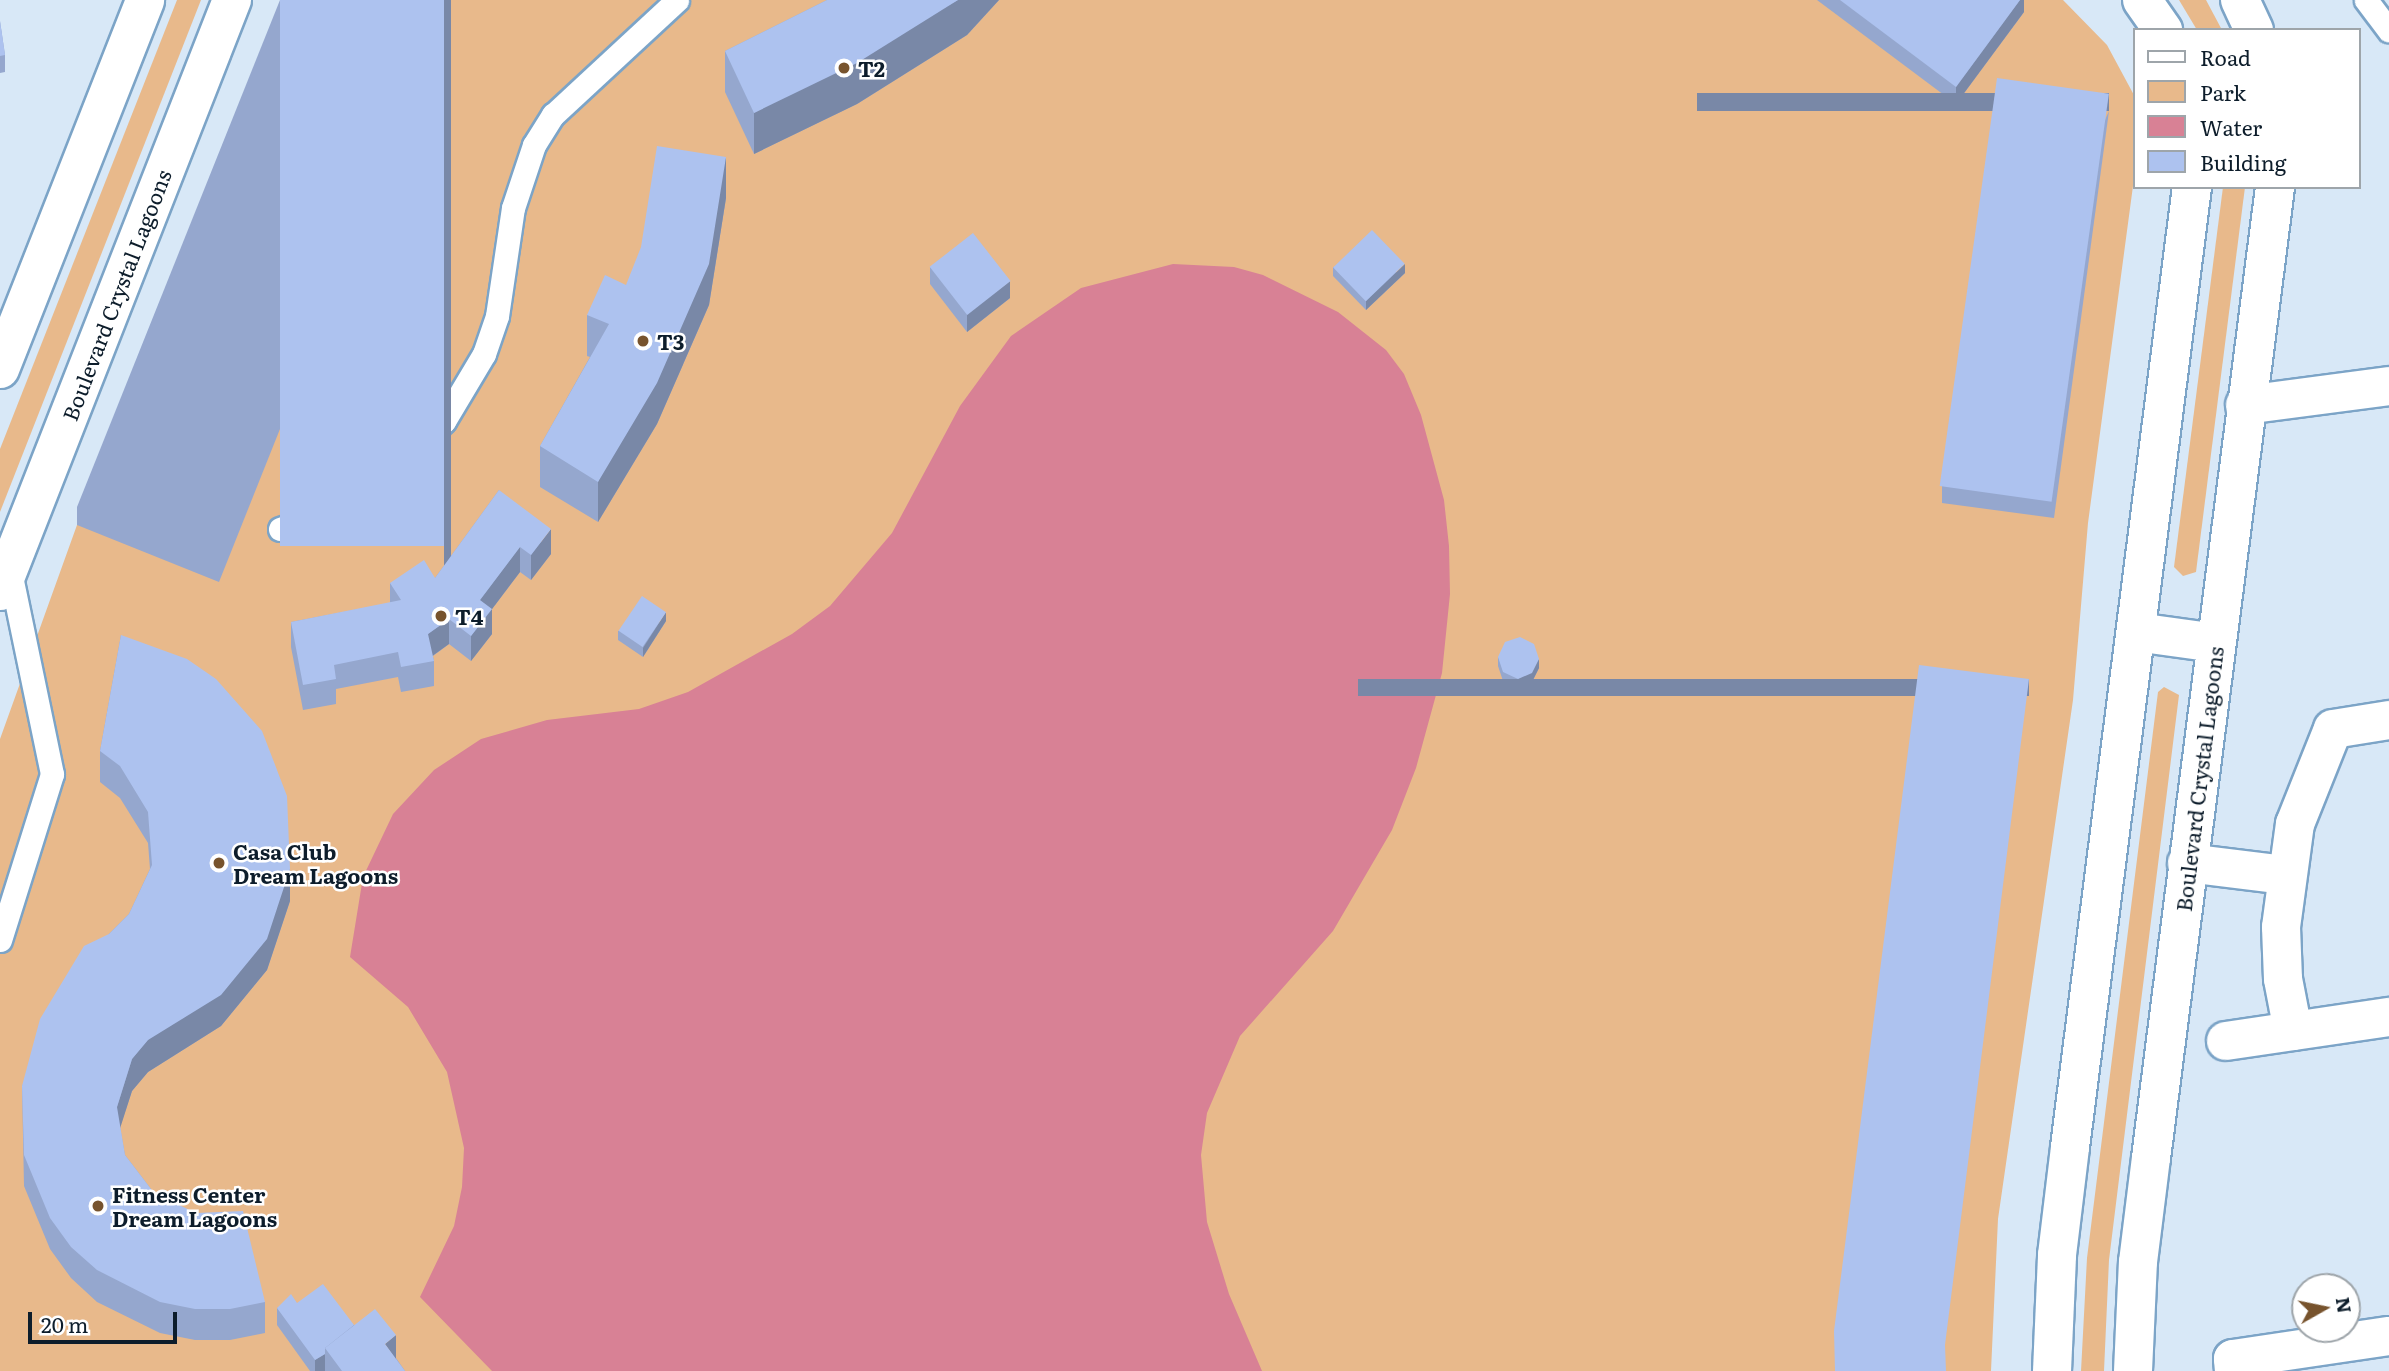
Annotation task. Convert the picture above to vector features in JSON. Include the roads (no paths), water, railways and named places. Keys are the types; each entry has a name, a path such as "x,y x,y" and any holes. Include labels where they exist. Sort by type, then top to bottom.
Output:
{"street":[{"path":"0,369 145,0"},
{"name":"Boulevard Crystal Lagoons","path":"5,579 232,0"},
{"path":"2142,0 2162,28"},
{"path":"2240,0 2253,28"},
{"path":"2052,1371 2057,1255 2193,189"},
{"name":"Boulevard Crystal Lagoons","path":"2133,1371 2138,1262 2245,405 2275,189"},
{"path":"2245,405 2389,386"},
{"path":"2136,632 2216,643"},
{"path":"2293,1031 2282,966 2285,875 2295,824 2333,729 2389,720"},
{"path":"2187,863 2285,875"},
{"path":"2225,1041 2389,1017"},
{"path":"2234,1371 2234,1359 2389,1336"}],"lane":[{"path":"280,529 318,516 387,477 444,421 484,354 497,316 513,208 534,145 553,115 677,0"},
{"path":"2366,0 2389,30"},
{"path":"0,940 52,774 5,579"}],"water":[{"path":"1173,264 1234,267 1263,275 1338,312 1386,350 1404,374 1421,415 1444,500 1449,546 1450,594 1442,673 1416,768 1392,830 1333,931 1240,1036 1207,1113 1201,1155 1207,1222 1229,1294 1262,1371 492,1371 420,1297 454,1226 462,1187 464,1148 447,1072 408,1007 350,957 363,877 393,814 434,770 481,739 547,720 639,709 688,692 792,634 830,606 892,533 960,406 1011,336 1081,288"}],"place":[{"name":"T2","path":"844,68"},
{"name":"T3","path":"643,341"},
{"name":"T4","path":"441,616"},
{"name":"Casa Club Dream Lagoons","path":"219,863"},
{"name":"Fitness Center Dream Lagoons","path":"98,1206"}]}
